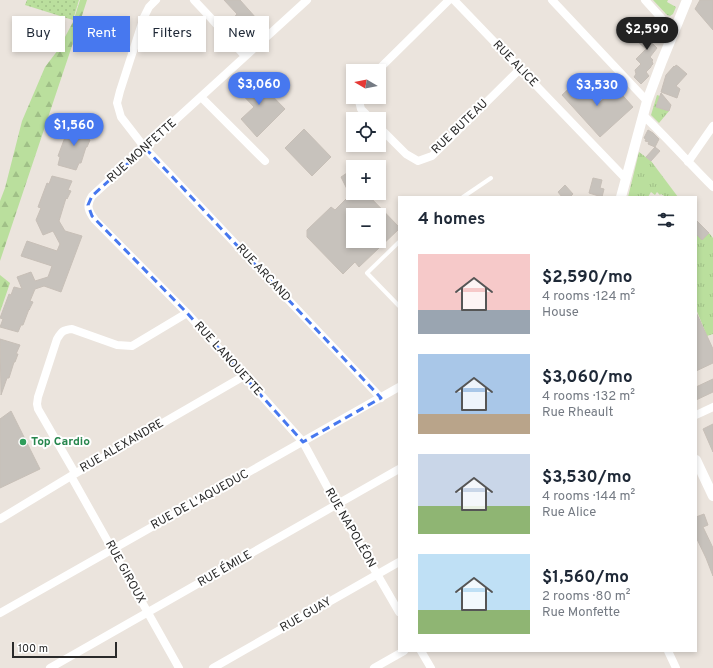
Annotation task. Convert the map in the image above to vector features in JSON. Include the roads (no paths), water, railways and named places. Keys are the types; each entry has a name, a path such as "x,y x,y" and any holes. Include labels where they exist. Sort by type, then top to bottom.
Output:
{"street":[{"name":"RUE ARCAND","path":"156,0 144,17 120,91 117,103 121,117 145,148 381,398"},
{"path":"194,0 245,56"},
{"name":"RUE MONFETTE","path":"187,313 95,220 89,209 89,202 92,196 307,0"},
{"path":"384,64 449,0"},
{"name":"RUE ALICE","path":"454,0 626,179"},
{"path":"552,0 647,101"},
{"path":"645,0 674,32"},
{"path":"621,196 647,101 687,0"},
{"name":"RUE BUTEAU","path":"386,134 406,154 418,161 432,156 520,70"},
{"path":"201,97 265,161"},
{"path":"643,115 713,187"},
{"path":"688,162 713,126"},
{"name":"RUE LANOUETTE","path":"58,339 61,333 65,330 72,329 117,345 132,346 187,313 303,442"},
{"name":"RUE GIROUX","path":"58,339 38,397 38,409 179,668"},
{"name":"RUE ALEXANDRE","path":"0,519 73,474 244,376"},
{"name":"RUE DE L'AQUEDUC","path":"0,613 398,389"},
{"path":"697,415 713,407"},
{"name":"RUE NAPOLÉON","path":"303,442 337,505 398,610"},
{"path":"697,462 713,496"},
{"name":"RUE ÉMILE","path":"50,668 398,470"},
{"name":"RUE GUAY","path":"213,668 398,563"},
{"path":"374,668 402,652"},
{"path":"422,652 431,668"},
{"path":"668,652 676,668"}],"lane":[{"path":"464,196 491,178"},
{"path":"398,243 367,273 398,305"}],"place":[{"name":"Top Cardio","path":"23,442"}]}
